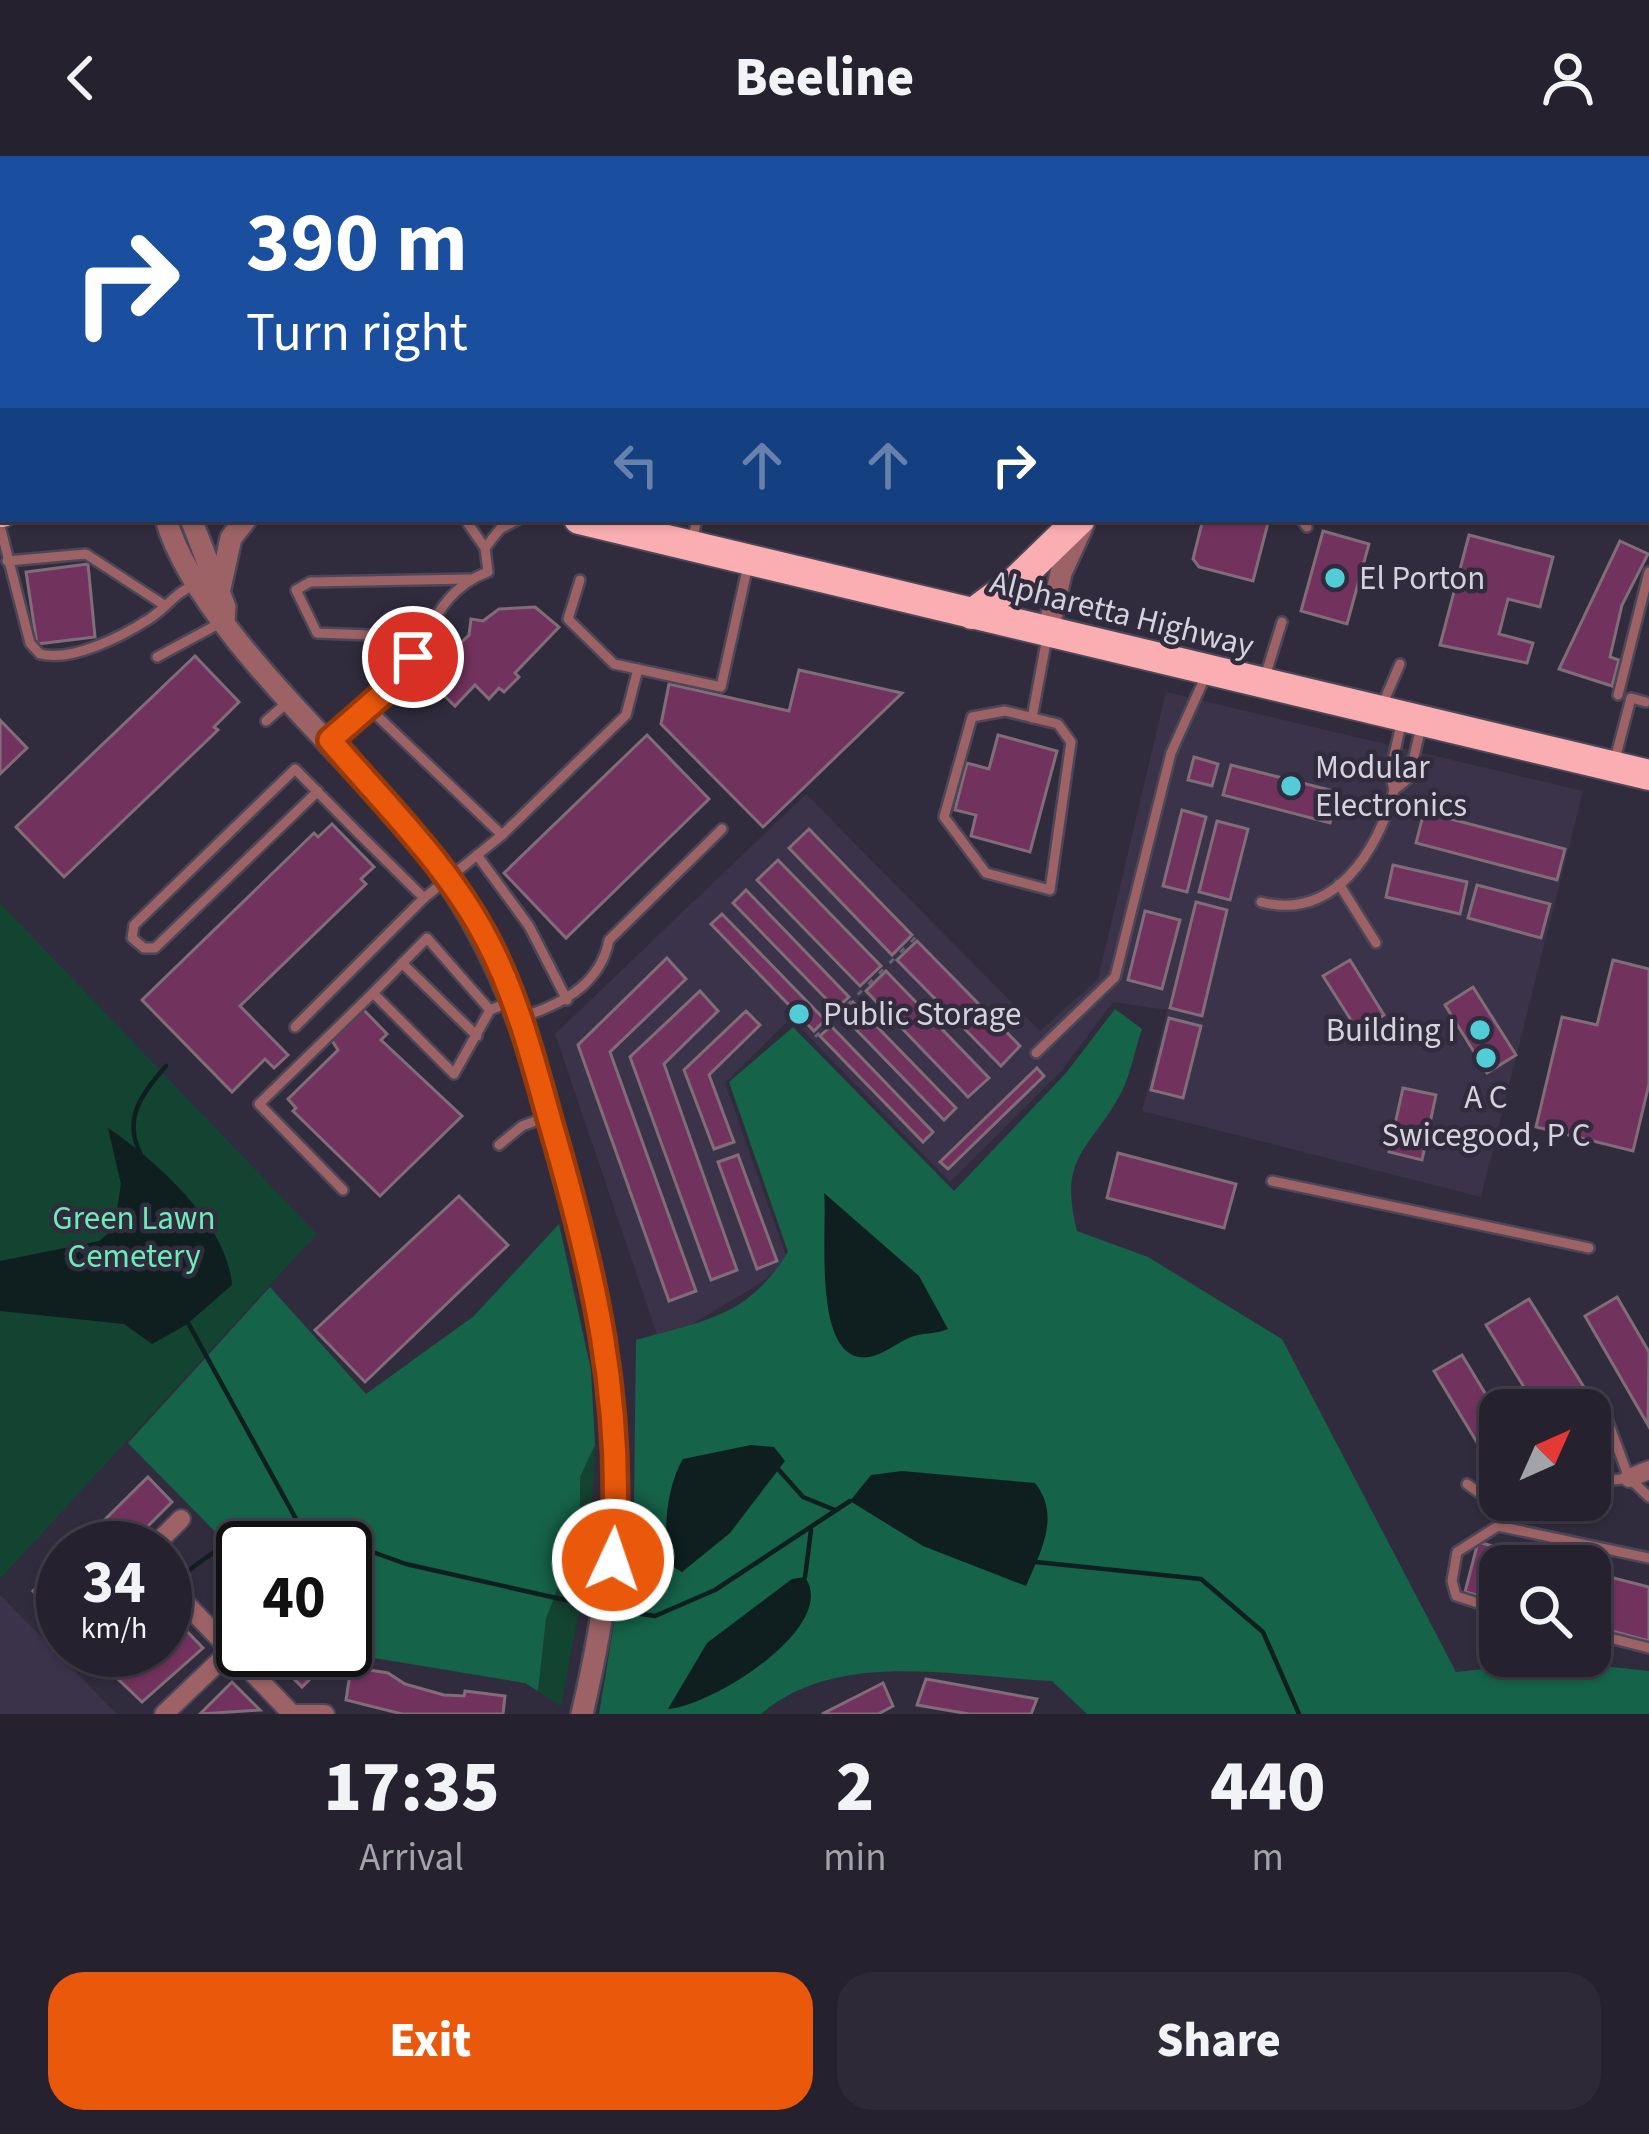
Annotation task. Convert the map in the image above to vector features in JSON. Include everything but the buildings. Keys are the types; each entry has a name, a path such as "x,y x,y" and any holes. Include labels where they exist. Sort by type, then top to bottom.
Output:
{"highway":[{"name":"Alpharetta Highway","path":"604,522 694,533 749,560 1649,775"},
{"path":"972,614 1081,522"}],"street":[{"path":"167,522 194,585 448,879 487,940 516,1010 593,1269 614,1412 613,1560 582,1714"},
{"path":"192,522 224,621"},
{"path":"219,594 231,538 244,522"},
{"path":"1048,632 1061,573 1083,522"},
{"path":"1629,1478 1649,1470"},
{"path":"192,1611 216,1636"},
{"path":"164,1714 216,1664"},
{"path":"257,1677 295,1714 325,1714"}],"lane":[{"path":"422,637 317,633 296,590 310,582 470,579 488,572 485,548 467,522"},
{"path":"485,548 500,529 513,522"},
{"path":"0,526 29,643 40,654 71,654 151,618 172,594 194,585"},
{"path":"7,561 86,554 164,605"},
{"path":"580,580 568,619 614,664 721,687 749,560"},
{"path":"1618,695 1649,572"},
{"path":"330,740 394,684 442,605 470,579"},
{"path":"157,657 224,621"},
{"path":"1263,685 1282,622"},
{"path":"1032,718 1048,632"},
{"path":"1394,790 1409,778 1400,664"},
{"path":"295,1028 424,898 502,835 626,715 638,669"},
{"path":"1036,1053 1115,977 1171,753 1208,672"},
{"path":"1612,768 1631,698 1646,702"},
{"path":"266,721 292,699"},
{"path":"369,708 502,835"},
{"path":"1005,711 1032,718 1058,724 1071,742 1050,890 986,873 944,817 972,717 1005,711"},
{"path":"1261,902 1299,906 1339,884 1379,841 1394,790 1390,773 1401,719"},
{"path":"318,791 154,948 144,948 132,938 134,925 295,769 318,791 424,898"},
{"path":"343,1190 259,1104 427,938 490,1010 567,1000 604,962 609,940 722,830"},
{"path":"477,855 530,926 567,1000"},
{"path":"1339,884 1376,943"},
{"path":"402,963 477,1036"},
{"path":"373,993 454,1074 490,1010"},
{"path":"499,1145 522,1126 549,1116"},
{"path":"1272,1181 1589,1248"},
{"path":"1611,1430 1629,1478 1649,1497"},
{"path":"1611,1480 1629,1478"},
{"path":"1467,1484 1479,1493"},
{"path":"1479,1603 1456,1596 1452,1581 1457,1552 1498,1526 1588,1545"},
{"path":"1611,1550 1649,1558"},
{"path":"1611,1638 1649,1648"}],"path":[{"path":"815,1037 920,933"}],"shaded area":[{"path":"1166,692 1583,791 1481,1197 1142,1111 1167,1010 1113,1002 1062,1070 950,1182 791,1018 725,1083 788,1261 756,1286 660,1343 555,1034 806,794 1040,1031 1098,979"},
{"path":"108,1128 187,1196 228,1262 232,1285 186,1325 152,1344 124,1324 0,1311 0,1261 99,1241 114,1229 121,1184"},
{"path":"824,1193 919,1276 948,1329 911,1337 874,1356 850,1354 830,1317"},
{"path":"751,1445 774,1447 785,1461 730,1533 682,1572 675,1568 667,1544 667,1514 683,1459"},
{"path":"902,1471 1035,1483 1043,1495 1048,1521 1026,1586 923,1546 850,1501 871,1475"},
{"path":"805,1577 811,1597 804,1618 788,1640 739,1680 712,1695 668,1709 707,1643 792,1579"},
{"path":"0,1595 36,1632 36,1677 81,1677 117,1714 0,1714"}],"green space":[{"name":"Green Lawn Cemetery","path":"0,903 317,1234 53,1521 36,1521 36,1540 0,1579"},
{"path":"1115,1009 1142,1029 1121,1093 1074,1169 1071,1186 1077,1231 1148,1257 1282,1339 1456,1672 1479,1669 1479,1677 1611,1677 1611,1667 1649,1671 1649,1714 1087,1714 1052,1681 900,1671 826,1680 792,1693 761,1714 599,1714 634,1503 636,1340 704,1321 741,1303 773,1274 788,1252 729,1082 793,1027 954,1191 1066,1073"},
{"path":"559,1224 591,1370 595,1445 580,1477 580,1529 546,1619 538,1691 525,1683 372,1658 372,1521 216,1521 216,1533 128,1443 270,1287 366,1394 474,1316"},
{"path":"595,1445 590,1552 561,1707 538,1691 546,1619 580,1529 580,1477"}],"waterway":[{"path":"141,1155 134,1130 137,1107 166,1066"},
{"path":"187,1321 297,1521"},
{"path":"779,1470 803,1497 835,1510"},
{"path":"607,1609 655,1616 715,1590 850,1501"},
{"path":"192,1568 243,1531 300,1526 406,1564 596,1607"},
{"path":"805,1577 811,1530"},
{"path":"1036,1562 1201,1579 1263,1632 1299,1714"}],"place":[{"name":"El Porton","path":"1335,578"},
{"name":"Modular Electronics","path":"1291,786"},
{"name":"Public Storage","path":"799,1014"},
{"name":"Building I","path":"1480,1030"},
{"name":"A C Swicegood, P C","path":"1486,1058"}],"route":[{"path":"413,657 394,684 330,740 410,832 470,911 519,1018 593,1269 610,1361 616,1462 613,1560"}]}
